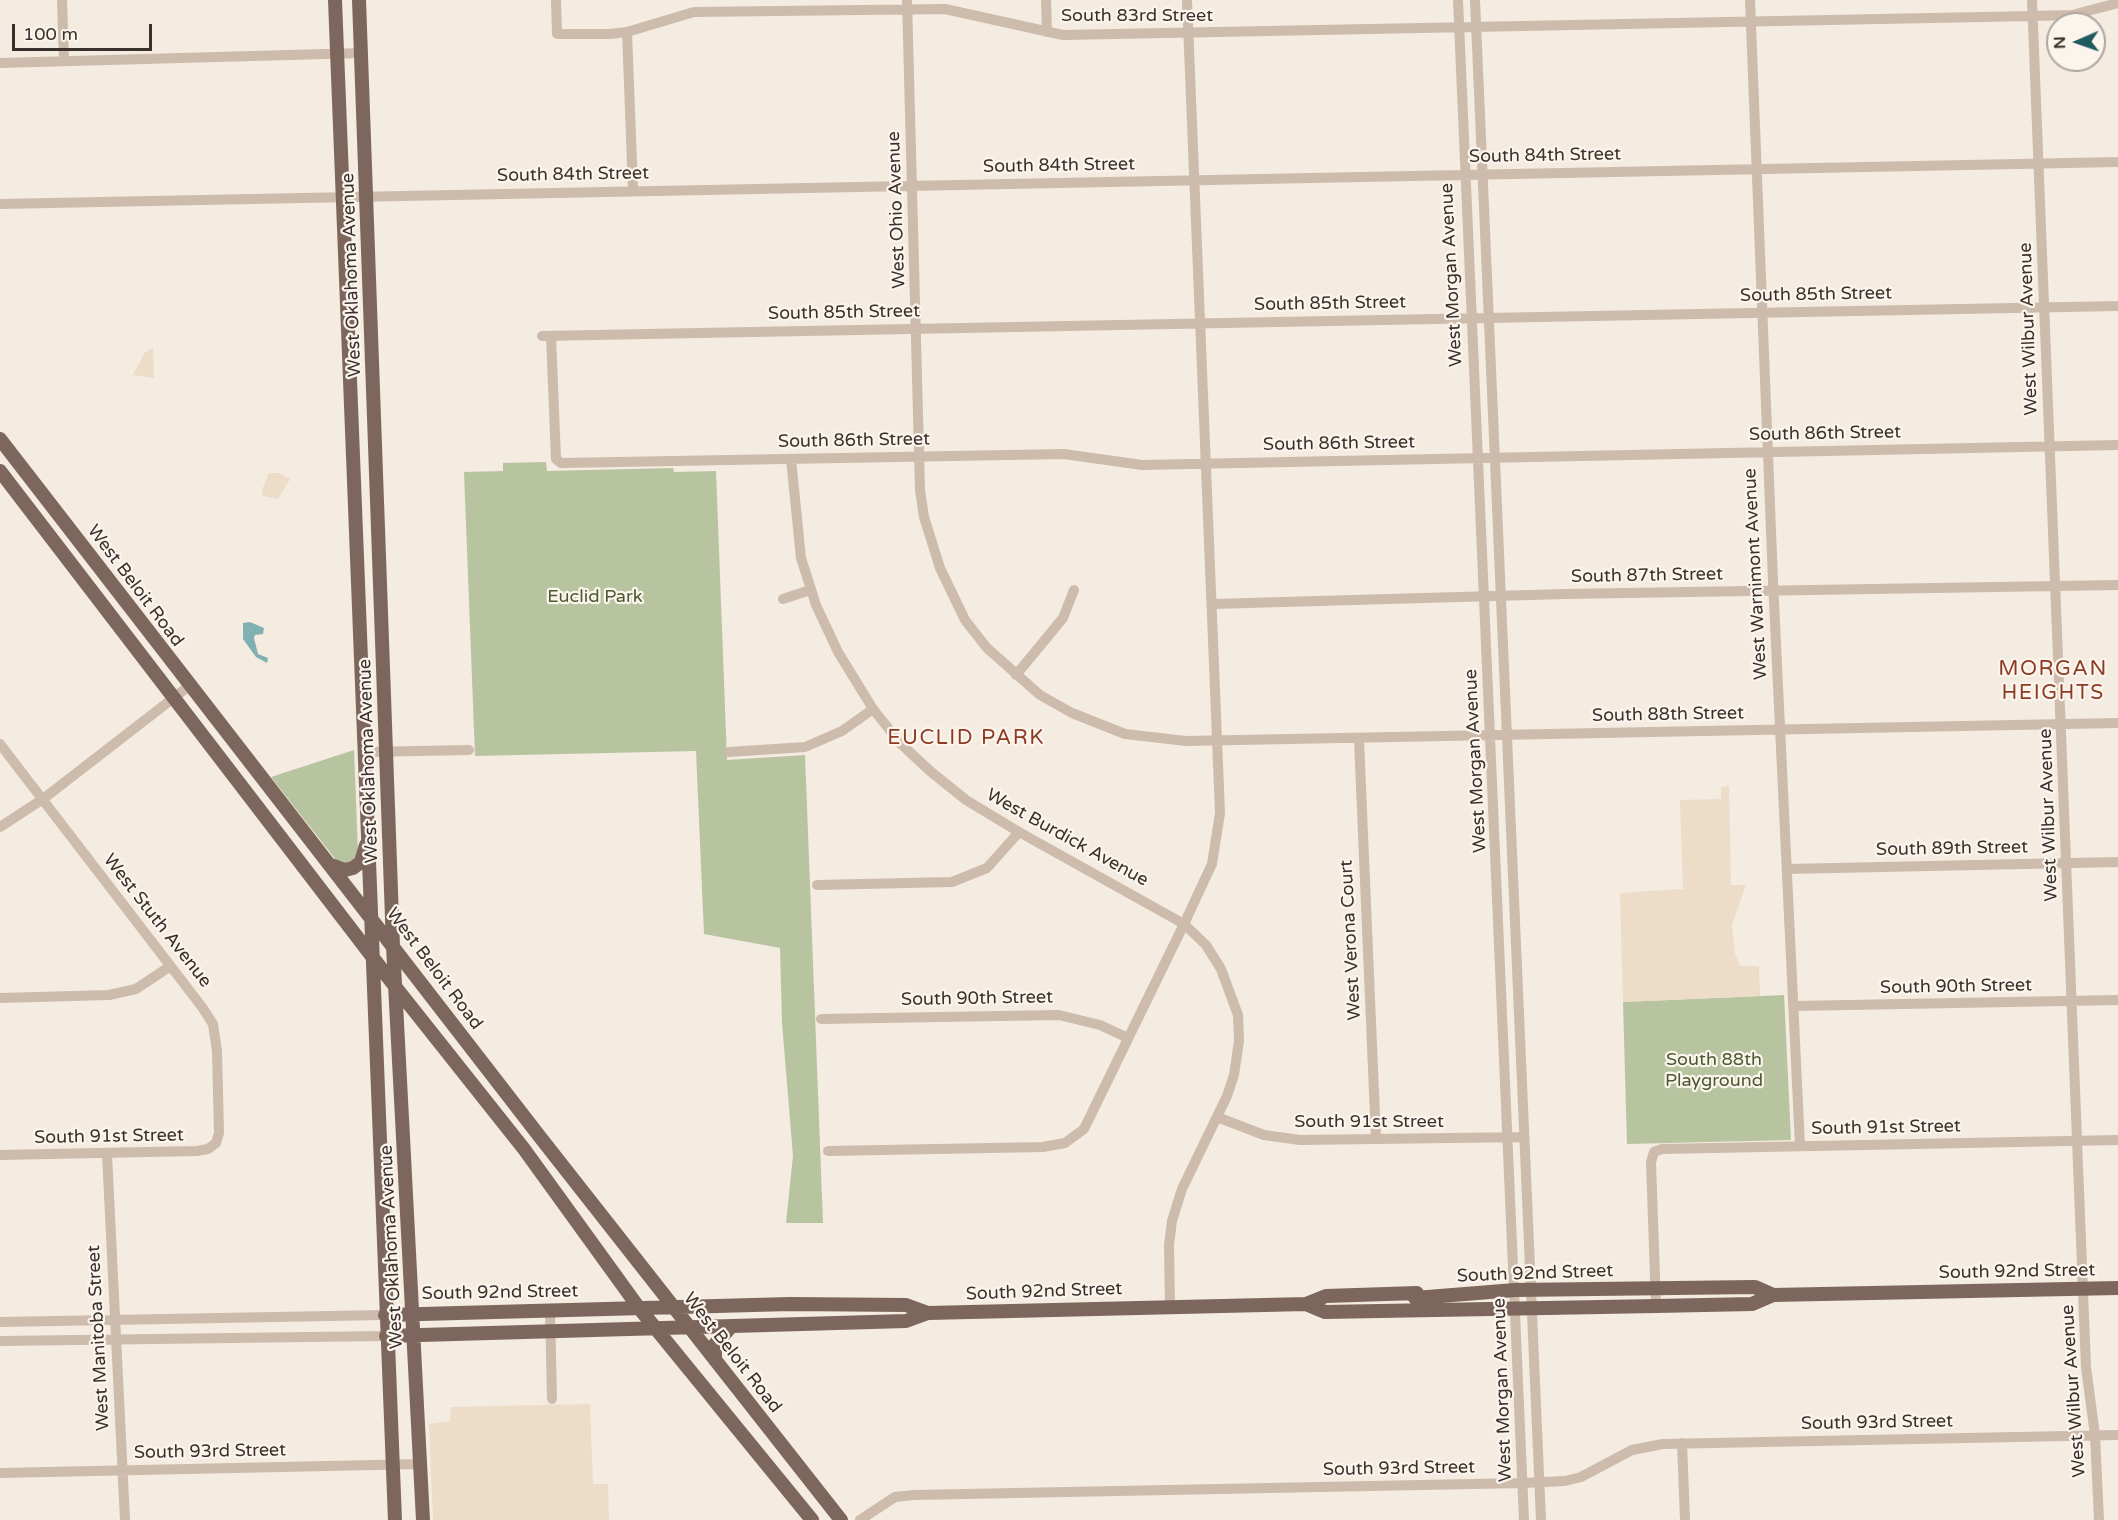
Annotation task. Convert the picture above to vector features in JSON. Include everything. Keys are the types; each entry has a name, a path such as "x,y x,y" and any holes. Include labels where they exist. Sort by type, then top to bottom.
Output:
{"main road":[{"name":"West Oklahoma Avenue","path":"335,0 374,960 385,1315 395,1520"},
{"name":"West Oklahoma Avenue","path":"359,0 393,946 423,1520"},
{"name":"West Beloit Road","path":"0,439 189,686 841,1520"},
{"name":"West Beloit Road","path":"0,471 374,960 524,1149 639,1308 812,1520"},
{"path":"331,865 345,870 357,866 369,834"},
{"path":"400,1060 406,1034 419,1028 429,1030"},
{"name":"South 92nd Street","path":"386,1336 906,1321 928,1313 1306,1304 1326,1296 1417,1293 1414,1298 1515,1290 1755,1287 1773,1295"},
{"name":"South 92nd Street","path":"1306,1304 1325,1312 1516,1309 1752,1304 1773,1295 2118,1288"},
{"name":"South 92nd Street","path":"385,1315 673,1307 906,1305 928,1313"},
{"path":"715,1360 715,1344 731,1327"}],"street":[{"path":"62,0 64,60"},
{"name":"South 83rd Street","path":"556,0 557,34 627,32 694,12 907,5 945,9 1063,35 2072,15 2118,3"},
{"path":"693,0 694,12"},
{"path":"1046,0 1047,32"},
{"path":"828,1151 1043,1147 1065,1143 1084,1129 1212,864 1221,813 1187,0"},
{"name":"West Morgan Avenue","path":"1458,0 1464,174 1492,735 1524,1520"},
{"name":"West Morgan Avenue","path":"1475,0 1480,174 1541,1520"},
{"name":"West Warnimont Avenue","path":"1750,0 1773,591 1800,1146"},
{"name":"West Wilbur Avenue","path":"2032,0 2079,1140 2086,1367 2095,1435 2099,1520"},
{"name":"West Ohio Avenue","path":"907,5 919,456 924,517 940,568 965,620 987,648 1041,695 1072,714 1125,734 1154,740 1218,742"},
{"path":"627,32 633,190"},
{"path":"0,63 361,53"},
{"name":"South 84th Street","path":"0,204 1756,167 2118,162"},
{"name":"South 85th Street","path":"561,463 556,459 547,336 2118,306"},
{"name":"South 86th Street","path":"561,463 1064,454 1142,465 2118,445"},
{"name":"West Burdick Avenue","path":"790,459 798,537 810,590 838,652 873,709 900,743 966,800 1184,924 1206,945 1221,969 1238,1016 1239,1041 1234,1075 1217,1117 1182,1189 1172,1221 1169,1245 1170,1306"},
{"name":"South 87th Street","path":"1212,604 2118,585"},
{"path":"783,599 810,590"},
{"path":"1016,675 1063,618 1074,590"},
{"path":"0,827 43,799 189,686"},
{"path":"729,752 805,747 842,731 873,709"},
{"name":"South 88th Street","path":"1218,742 2118,723"},
{"name":"West Verona Court","path":"1359,740 1376,1139"},
{"name":"West Stuth Avenue","path":"0,744 213,1024 217,1051 219,1133 216,1143"},
{"path":"366,752 469,750"},
{"path":"817,885 952,882 987,868 1019,832"},
{"name":"South 89th Street","path":"1787,869 2118,862"},
{"path":"1499,932 1515,931"},
{"path":"0,998 109,995 136,989 169,967"},
{"name":"South 90th Street","path":"1794,1006 2118,1000"},
{"name":"South 90th Street","path":"821,1019 1059,1014 1100,1025 1128,1038"},
{"name":"South 91st Street","path":"1217,1117 1264,1136 1300,1140 1524,1137"},
{"name":"South 91st Street","path":"1655,1287 1651,1162 1654,1152 1662,1149 2118,1140"},
{"name":"South 91st Street","path":"0,1155 197,1151 208,1149 216,1143"},
{"name":"West Manitoba Street","path":"107,1154 125,1520"},
{"path":"1513,1232 1528,1232"},
{"path":"1655,1287 1656,1306"},
{"path":"550,1310 552,1399"},
{"name":"South 92nd Street","path":"0,1322 385,1315"},
{"name":"South 92nd Street","path":"0,1341 386,1336"},
{"path":"1519,1374 1534,1374"},
{"name":"South 93rd Street","path":"860,1520 895,1497 914,1495 1539,1482 1581,1477 1620,1455 1643,1446 1682,1443 2118,1435"},
{"path":"1682,1443 1685,1520"},
{"name":"South 93rd Street","path":"0,1473 421,1464"}],"green space":[{"name":"Euclid Park","path":"546,462 547,471 673,468 674,472 716,471 727,760 805,755 823,1223 786,1223 793,1156 782,1023 780,948 704,934 696,751 475,756 464,472 503,471 503,463"},
{"path":"354,750 358,851 356,858 346,865 336,860 271,777"},
{"name":"South 88th Playground","path":"1784,995 1791,1140 1627,1144 1623,1002"}],"shaded area":[{"path":"153,348 154,378 133,375 145,352"},
{"path":"269,473 279,473 290,479 278,499 263,496 262,490"},
{"path":"1729,786 1731,885 1746,885 1732,925 1735,953 1740,966 1759,966 1760,996 1623,1002 1620,893 1683,889 1680,800 1721,799 1721,787"},
{"path":"590,1404 593,1484 608,1484 609,1520 433,1520 429,1424 450,1421 451,1407"}],"water":[{"path":"250,622 264,628 263,634 255,635 254,638 258,654 268,658 267,663 256,657 243,639 243,623"}],"district":[{"name":"MORGAN HEIGHTS","path":"2053,681"},
{"name":"EUCLID PARK","path":"966,738"}]}
